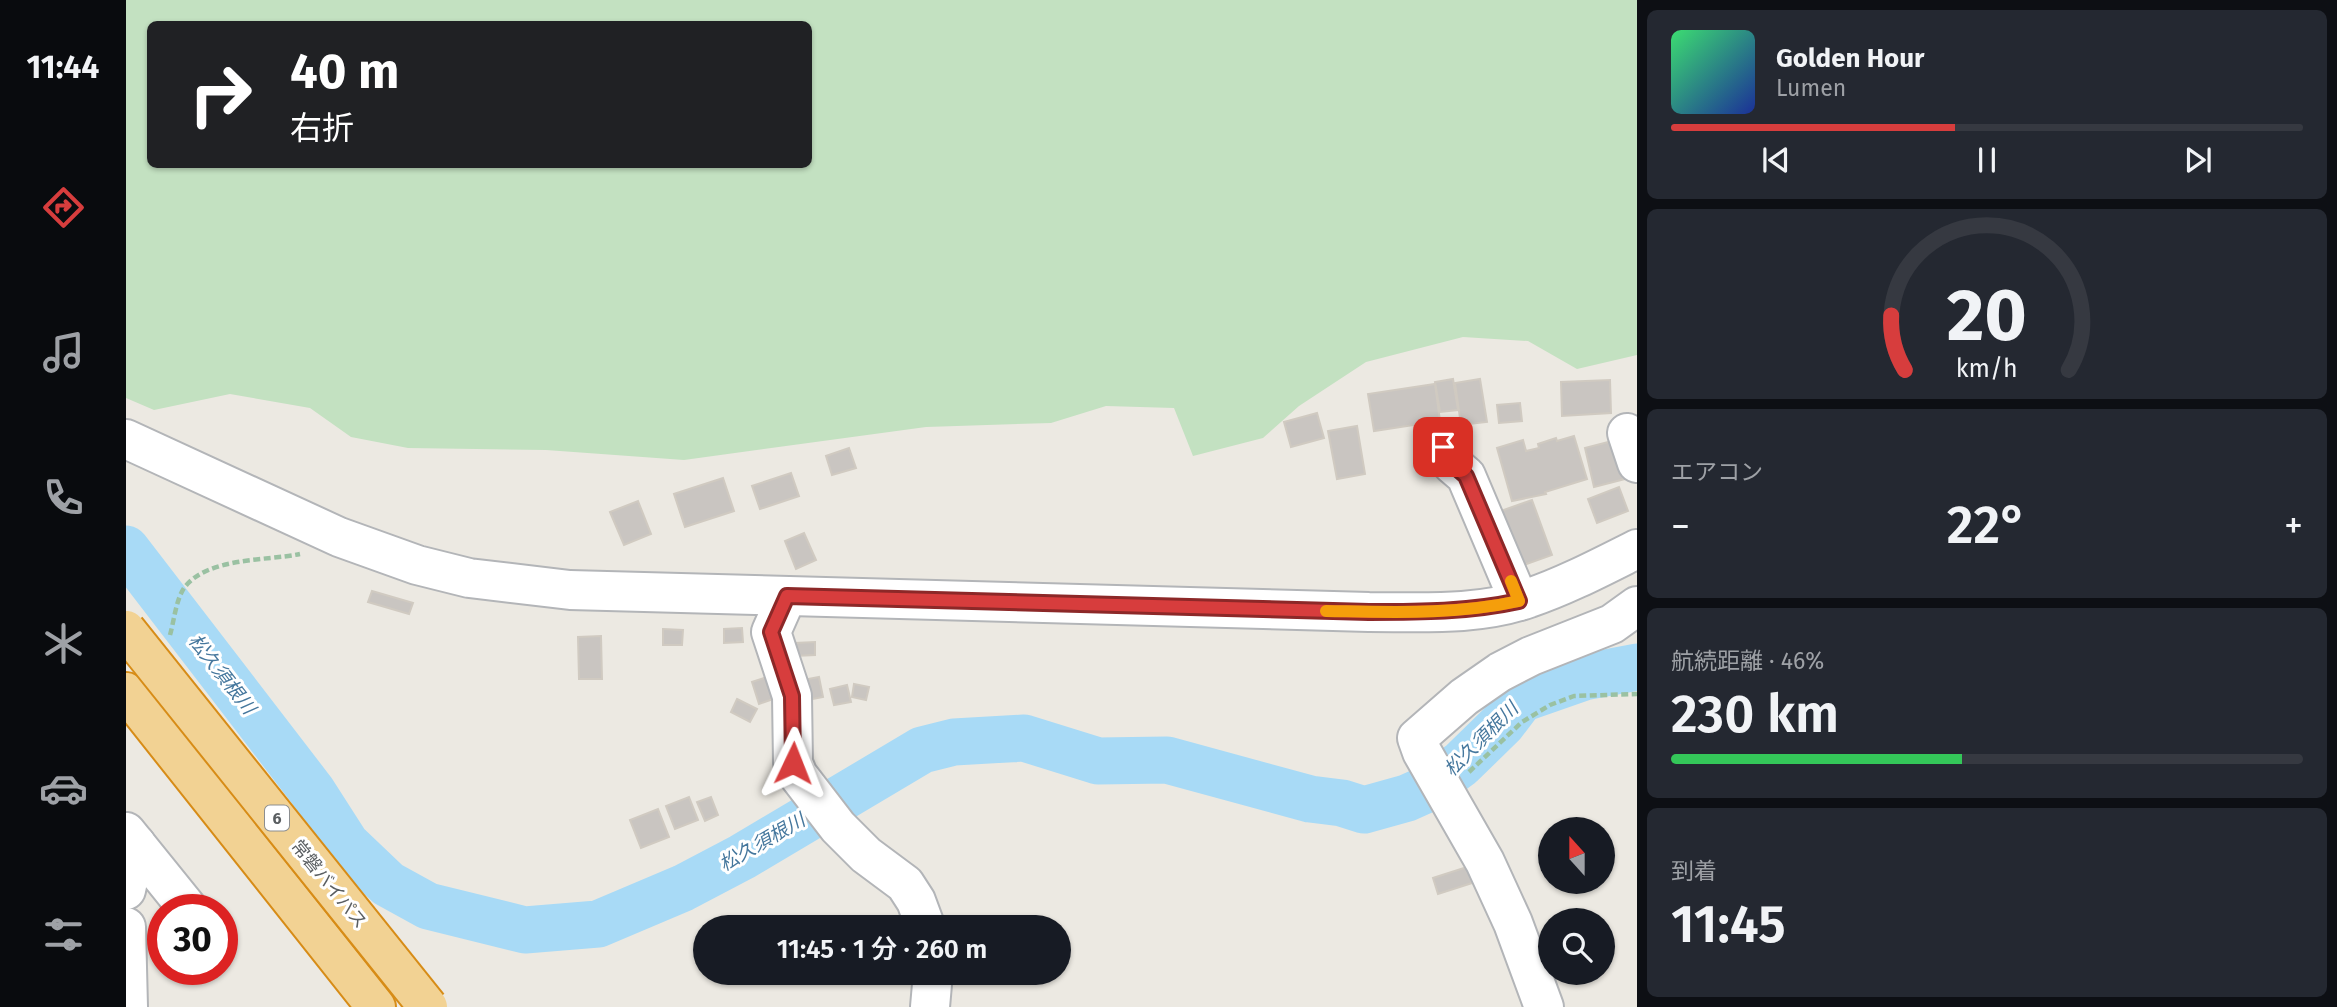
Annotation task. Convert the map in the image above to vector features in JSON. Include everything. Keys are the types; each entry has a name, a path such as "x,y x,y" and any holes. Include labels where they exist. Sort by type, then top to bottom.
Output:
{"highway":[{"name":"常磐バイパス","path":"126,629 428,1007"},
{"name":"6","path":"126,692 376,1007"}],"street":[{"path":"126,439 332,534 417,565 469,578 570,590 1441,612 1487,608 1519,601 1637,549"},
{"path":"1443,447 1452,464 1466,476 1519,601"},
{"path":"787,596 771,632 792,696 793,763 798,775 838,827 866,855 905,884 921,915"},
{"path":"1544,1007 1524,959 1513,923 1485,862 1416,738 1500,672 1531,656 1612,624 1637,606"},
{"path":"126,890 131,838"},
{"path":"131,838 176,894"},
{"path":"1485,862 1514,1007"},
{"path":"126,927 128,1007"},
{"path":"930,1007 932,985"}],"path":[{"path":"169,637 182,590 194,578 215,568 242,561 315,551 332,534"},
{"path":"1445,794 1522,722 1550,705 1574,696 1637,694"}],"green space":[{"path":"126,0 1637,0 1637,355 1577,369 1528,341 1463,337 1366,362 1299,406 1263,438 1193,456 1174,408 1106,406 1051,423 926,427 684,460 546,450 408,448 351,437 310,408 230,394 154,410 126,398"}],"building":[{"path":"1453,379 1458,410 1440,412 1435,382"},
{"path":"1480,379 1487,422 1461,425 1455,383"},
{"path":"1610,380 1611,413 1562,416 1561,382"},
{"path":"1435,384 1440,421 1374,431 1368,394"},
{"path":"1520,403 1522,421 1499,423 1497,405"},
{"path":"1317,413 1324,438 1291,447 1284,422"},
{"path":"1357,426 1365,474 1337,479 1328,431"},
{"path":"1574,436 1587,479 1545,492 1546,494 1512,501 1497,448 1523,440 1526,451 1539,448 1538,444 1556,438 1557,441"},
{"path":"1616,440 1625,479 1594,487 1585,448"},
{"path":"849,448 856,468 832,475 826,456"},
{"path":"791,473 799,496 760,509 752,486"},
{"path":"723,478 734,511 685,527 674,494"},
{"path":"1619,487 1628,511 1597,523 1588,499"},
{"path":"1532,500 1552,555 1518,567 1498,512"},
{"path":"638,501 651,534 624,545 610,512"},
{"path":"804,533 816,560 796,569 785,541"},
{"path":"372,591 413,603 409,614 368,602"},
{"path":"742,628 743,642 724,643 724,629"},
{"path":"663,629 683,630 682,645 663,645"},
{"path":"601,636 602,679 579,679 578,637"},
{"path":"815,642 815,655 795,656 795,643"},
{"path":"767,677 773,699 759,704 752,682"},
{"path":"819,677 823,697 807,700 803,680"},
{"path":"854,684 869,687 866,700 852,697"},
{"path":"847,685 851,702 834,705 830,689"},
{"path":"737,699 757,709 750,722 731,712"},
{"path":"689,797 698,820 675,829 666,806"},
{"path":"711,797 718,815 705,821 697,802"},
{"path":"658,809 669,837 641,848 630,820"},
{"path":"1467,867 1472,883 1438,894 1433,878"}],"waterway":[{"name":"松久須根川","path":"126,549 312,791 346,844 388,884 428,906 525,930 598,924 683,888 742,857 922,750 954,742 1024,738 1098,761 1167,760 1310,799 1342,803 1364,810 1407,798 1427,789 1461,764 1502,724 1521,699 1584,677 1637,667"}],"slow traffic":[{"path":"1326,611 1441,612 1487,608 1519,601 1511,581"}],"route":[{"path":"793,763 792,696 771,632 787,596 1369,612 1441,612 1487,608 1519,601 1466,476 1452,464 1443,447"}]}
